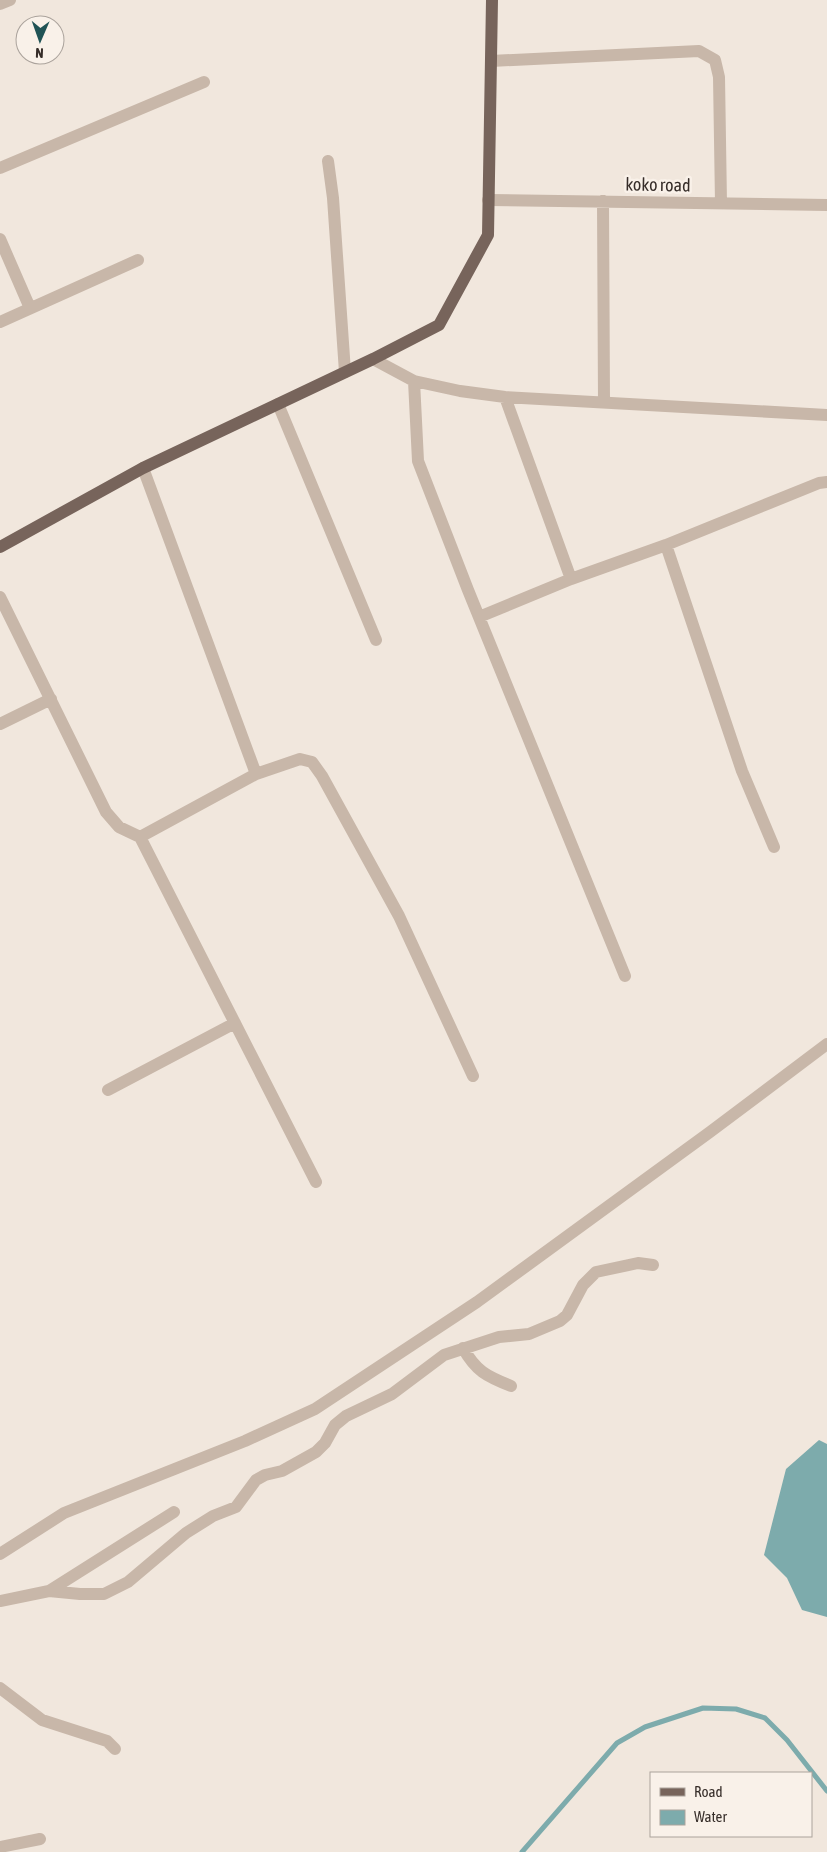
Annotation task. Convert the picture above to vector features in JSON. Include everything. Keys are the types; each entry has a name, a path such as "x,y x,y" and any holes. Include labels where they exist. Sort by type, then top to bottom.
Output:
{"main road":[{"path":"0,547 143,468 438,325 488,236 492,0"}],"street":[{"path":"0,4 10,0"},
{"path":"491,61 699,51 715,60 719,77 721,203"},
{"path":"0,168 204,82"},
{"path":"328,161 333,198 344,372"},
{"name":"koko road","path":"488,200 827,205"},
{"path":"603,201 604,402"},
{"path":"0,239 30,308"},
{"path":"0,322 138,260"},
{"path":"373,358 414,381 460,391 505,397 827,416"},
{"path":"414,381 418,461 624,976"},
{"path":"505,397 571,579"},
{"path":"278,404 376,640"},
{"path":"143,468 256,774"},
{"path":"479,617 571,579 666,545 819,483 827,482"},
{"path":"666,545 742,772 774,847"},
{"path":"0,597 106,812 119,827 140,837 316,1182"},
{"path":"0,724 51,699"},
{"path":"140,837 256,774 300,759 312,762 322,776 399,916 473,1076"},
{"path":"108,1090 235,1023"},
{"path":"0,1554 64,1513 245,1441 315,1409 477,1302 827,1044"},
{"path":"0,1601 49,1591 104,1594 128,1582 186,1533 214,1516 236,1506 256,1480 265,1474 282,1470 316,1452 326,1443 335,1425 346,1416 392,1394 444,1355 499,1337 529,1334 560,1322 567,1315 583,1285 596,1272 638,1263 653,1265"},
{"path":"462,1348 481,1373 511,1386"},
{"path":"49,1591 174,1512"},
{"path":"0,1688 42,1720 107,1741 115,1750"},
{"path":"0,1847 40,1839"}],"water":[{"path":"819,1440 827,1444 827,1617 802,1610 787,1578 764,1555 786,1469"}],"waterway":[{"path":"522,1852 617,1743 645,1727 703,1708 736,1709 765,1718 787,1740 827,1791"}]}
